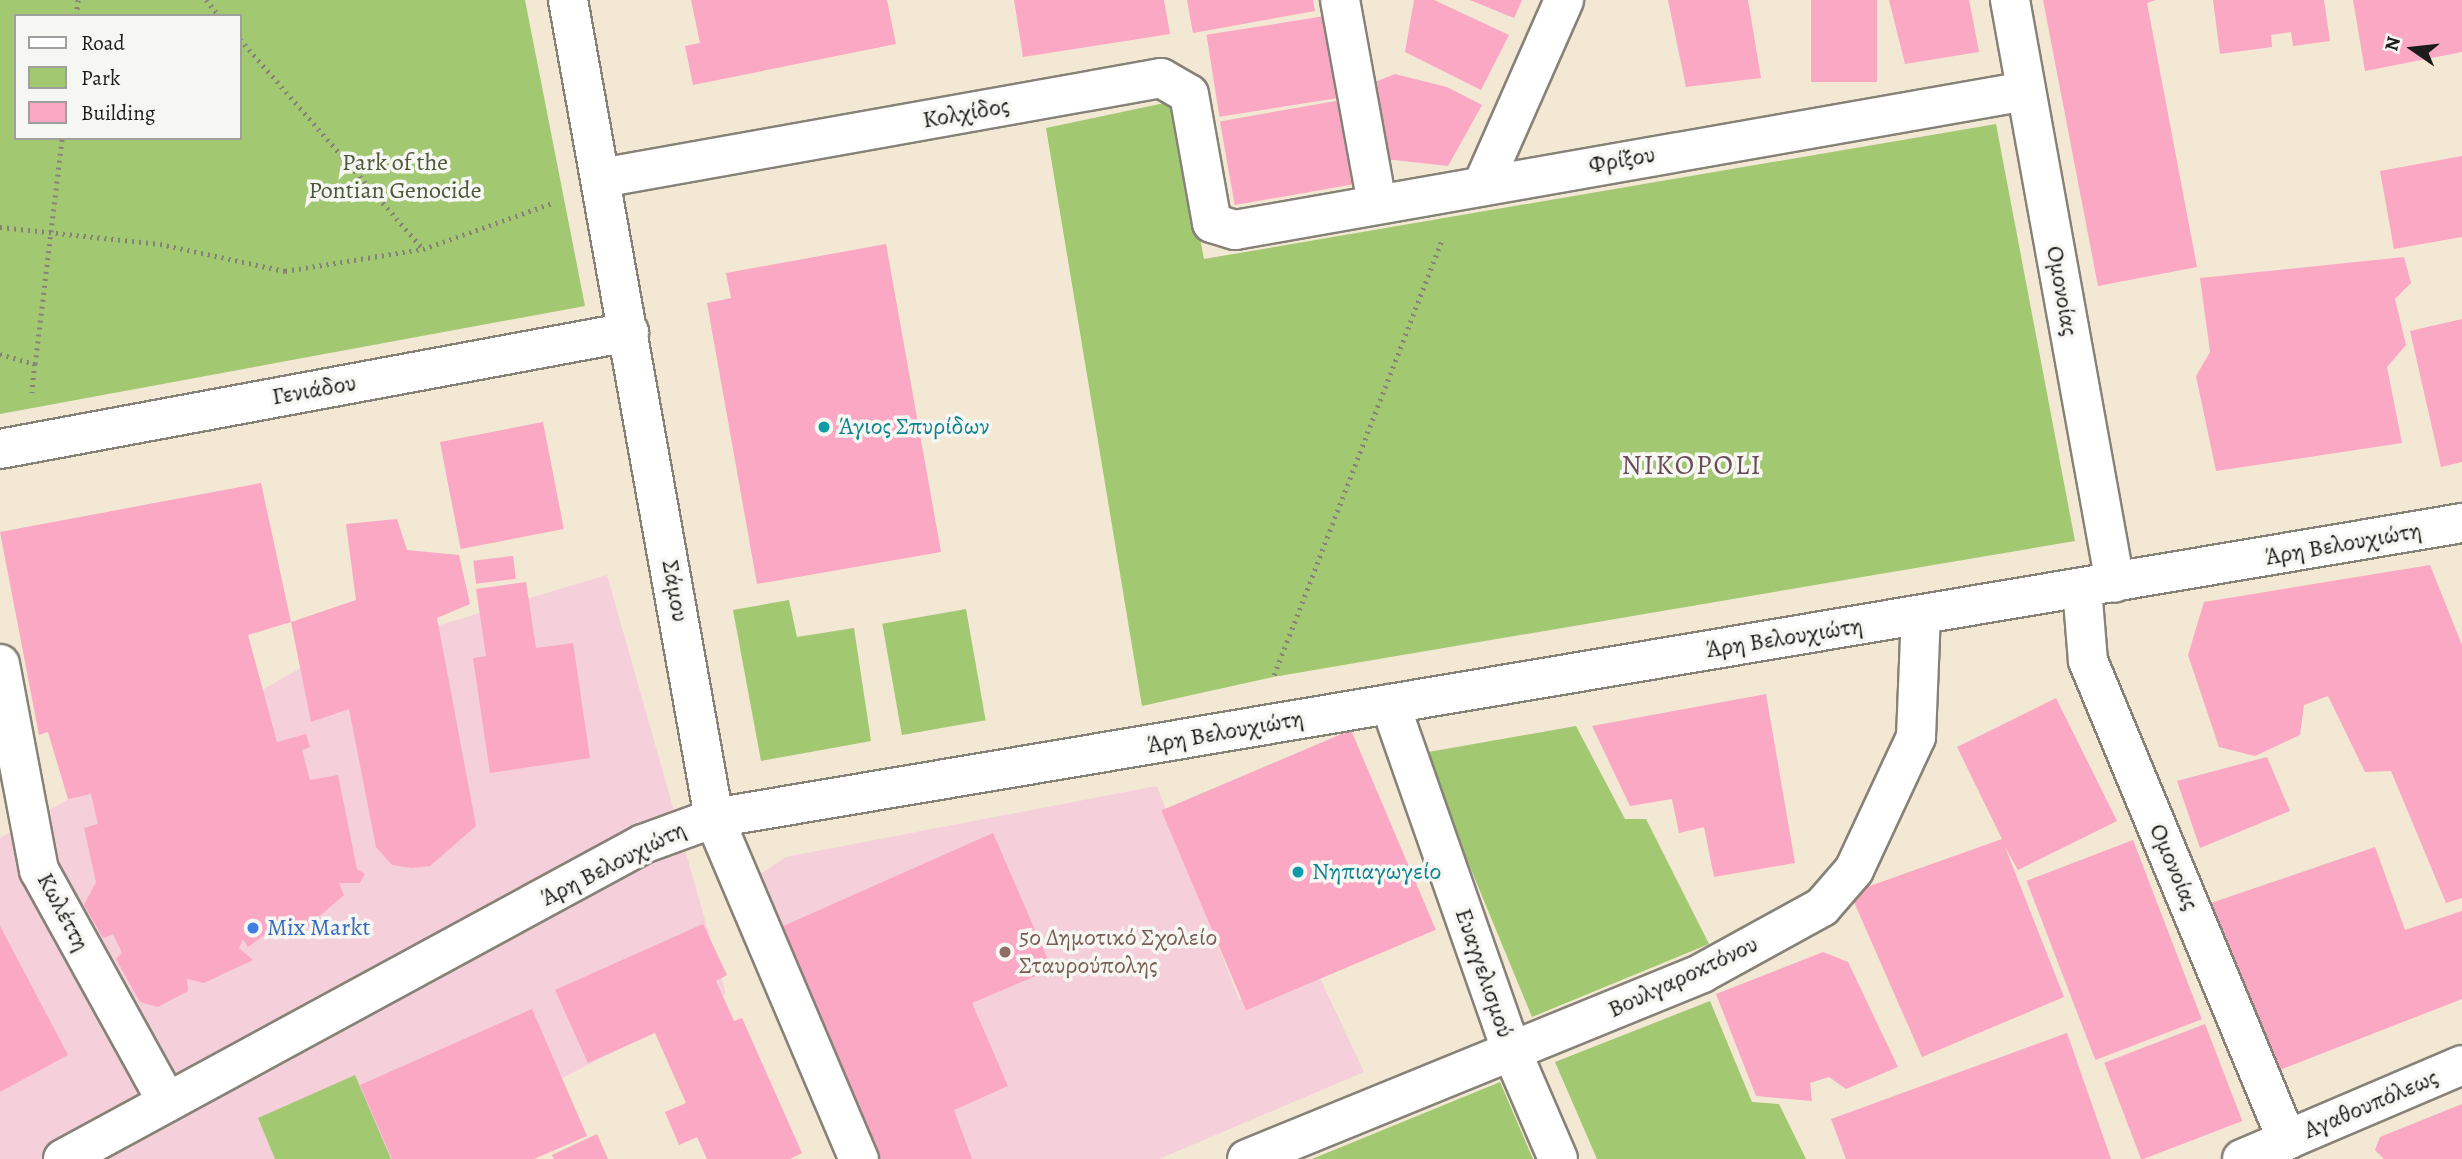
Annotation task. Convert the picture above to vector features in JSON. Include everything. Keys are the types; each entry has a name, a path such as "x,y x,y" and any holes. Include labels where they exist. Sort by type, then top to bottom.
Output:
{"street":[{"name":"Σάμου","path":"568,0 714,818 859,1159"},
{"path":"1340,0 1377,204"},
{"path":"1483,184 1564,0"},
{"name":"Ομονοίας","path":"2010,0 2026,91 2099,586 2088,662 2287,1140"},
{"name":"Κολχίδος","path":"601,178 1161,78 1189,94 1218,228"},
{"name":"Φρίξου","path":"1218,228 1377,204 2026,91"},
{"name":"Γενιάδου","path":"0,449 629,332"},
{"name":"Άρη Βελουχιώτη","path":"63,1159 643,844 714,818 2462,523"},
{"name":"Βουλγαροκτόνου","path":"1247,1159 1702,973 1822,908 1854,870 1916,737 1921,615"},
{"name":"Κωλέττη","path":"0,664 39,870 167,1102"},
{"name":"Ευαγγελισμού","path":"1390,704 1512,1052 1558,1159"},
{"name":"Αγαθουπόλεως","path":"2245,1158 2462,1065"}],"path":[{"path":"206,0 218,14"},
{"path":"242,41 424,249"},
{"path":"0,354 35,364 62,140"},
{"path":"0,227 52,228 285,271 424,249 525,216 601,178"},
{"path":"1282,723 1273,677 1450,220 1441,192"}],"shaded area":[{"path":"607,575 726,994 404,1159 0,1159 0,838 306,665"},
{"name":"5ο Δημοτικό Σχολείο Σταυρούπολης","path":"1157,786 1239,1000 1319,976 1364,1072 1159,1159 879,1159 759,875 786,857"}],"green space":[{"name":"Park of the Pontian Genocide","path":"0,0 525,0 585,306 0,414"},
{"path":"1174,101 1204,259 1996,124 2075,541 1273,677 1142,706 1046,128"},
{"path":"789,600 797,637 854,628 871,741 761,761 733,610"},
{"path":"966,609 986,720 902,735 882,624"},
{"path":"1576,726 1625,819 1646,819 1709,944 1532,1017 1423,753"},
{"path":"1710,1001 1752,1102 1779,1104 1806,1159 1597,1159 1555,1062"},
{"path":"355,1075 391,1159 275,1159 258,1118"},
{"path":"1500,1082 1533,1159 1312,1159"}],"building":[{"path":"691,0 887,0 896,44 693,85 685,46 700,43"},
{"path":"1014,0 1164,0 1170,34 1023,57"},
{"path":"1187,0 1313,0 1315,11 1193,33"},
{"path":"1414,0 1434,0 1509,35 1481,90 1405,52"},
{"path":"1470,0 1522,0 1514,18"},
{"path":"1668,0 1748,0 1761,78 1686,87"},
{"path":"1811,0 1877,0 1877,82 1811,82"},
{"path":"1889,0 1969,0 1979,52 1905,64"},
{"path":"2043,0 2156,0 2147,3 2197,267 2098,286"},
{"path":"2213,0 2324,0 2330,41 2293,46 2291,32 2271,35 2272,47 2220,54"},
{"path":"2353,0 2462,0 2462,52 2365,71"},
{"path":"1325,16 1338,98 1219,117 1206,35"},
{"path":"1395,74 1447,87 1482,105 1448,166 1376,158 1365,86"},
{"path":"1347,99 1362,183 1235,205 1220,121"},
{"path":"2462,156 2462,237 2394,249 2380,171"},
{"name":"Άγιος Σπυρίδων","path":"886,244 941,552 757,584 707,303 731,298 726,273"},
{"path":"2404,257 2411,283 2395,299 2406,345 2387,367 2402,443 2216,471 2196,376 2210,352 2200,278"},
{"path":"2462,319 2462,462 2441,467 2410,331"},
{"path":"543,422 564,529 461,549 440,442"},
{"path":"261,483 291,622 248,635 277,742 306,734 310,747 302,750 310,780 338,775 357,869 365,874 360,883 339,883 344,895 293,939 263,936 248,947 243,939 239,948 253,960 204,983 187,979 188,991 158,1007 140,1002 116,959 122,953 113,934 103,938 84,905 96,882 84,828 98,824 91,794 68,799 48,732 39,735 0,532"},
{"path":"397,519 407,550 459,555 470,604 437,618 476,826 430,866 412,868 392,865 376,847 349,709 311,722 291,622 356,600 346,524"},
{"path":"513,556 516,579 476,584 473,561"},
{"path":"2430,565 2462,645 2462,898 2446,903 2391,771 2365,772 2328,696 2304,705 2300,735 2255,756 2219,747 2188,655 2204,602"},
{"path":"526,582 536,648 573,643 590,758 490,773 473,658 486,656 476,589"},
{"path":"1766,694 1795,863 1714,877 1704,827 1679,833 1672,799 1630,806 1592,726"},
{"path":"2056,698 2117,821 2018,870 2005,847 2064,997 1922,1057 1850,893 2002,839 1957,747"},
{"name":"Νηπιαγωγείο","path":"1351,730 1436,930 1246,1010 1161,810"},
{"path":"2267,757 2290,811 2200,848 2177,781"},
{"path":"993,833 1052,969 972,1003 1008,1086 954,1110 972,1159 879,1159 781,927"},
{"path":"2133,840 2202,1019 2095,1060 2027,881"},
{"path":"2375,847 2405,930 2462,911 2462,999 2272,1073 2211,903"},
{"path":"703,924 727,975 716,981 734,1021 742,1018 802,1153 790,1159 707,1159 697,1137 679,1145 665,1112 686,1103 655,1033 588,1063 555,990"},
{"path":"0,926 68,1055 0,1092"},
{"path":"1823,952 1848,962 1898,1067 1846,1089 1829,1077 1810,1083 1812,1101 1756,1096 1716,994"},
{"path":"532,1009 587,1136 534,1159 392,1159 360,1085"},
{"path":"2205,1024 2242,1121 2141,1159 2104,1063"},
{"path":"2067,1033 2111,1159 1846,1159 1831,1119"},
{"path":"2462,1104 2462,1159 2384,1159 2375,1150 2380,1137"},
{"path":"597,1134 608,1159 554,1159 552,1155"}],"place":[{"name":"Άγιος Σπυρίδων","path":"824,427"},
{"name":"Νηπιαγωγείο","path":"1298,872"},
{"name":"Mix Markt","path":"253,928"},
{"name":"5ο Δημοτικό Σχολείο Σταυρούπολης","path":"1005,952"}],"district":[{"name":"NIKOPOLI","path":"1692,465"}]}
